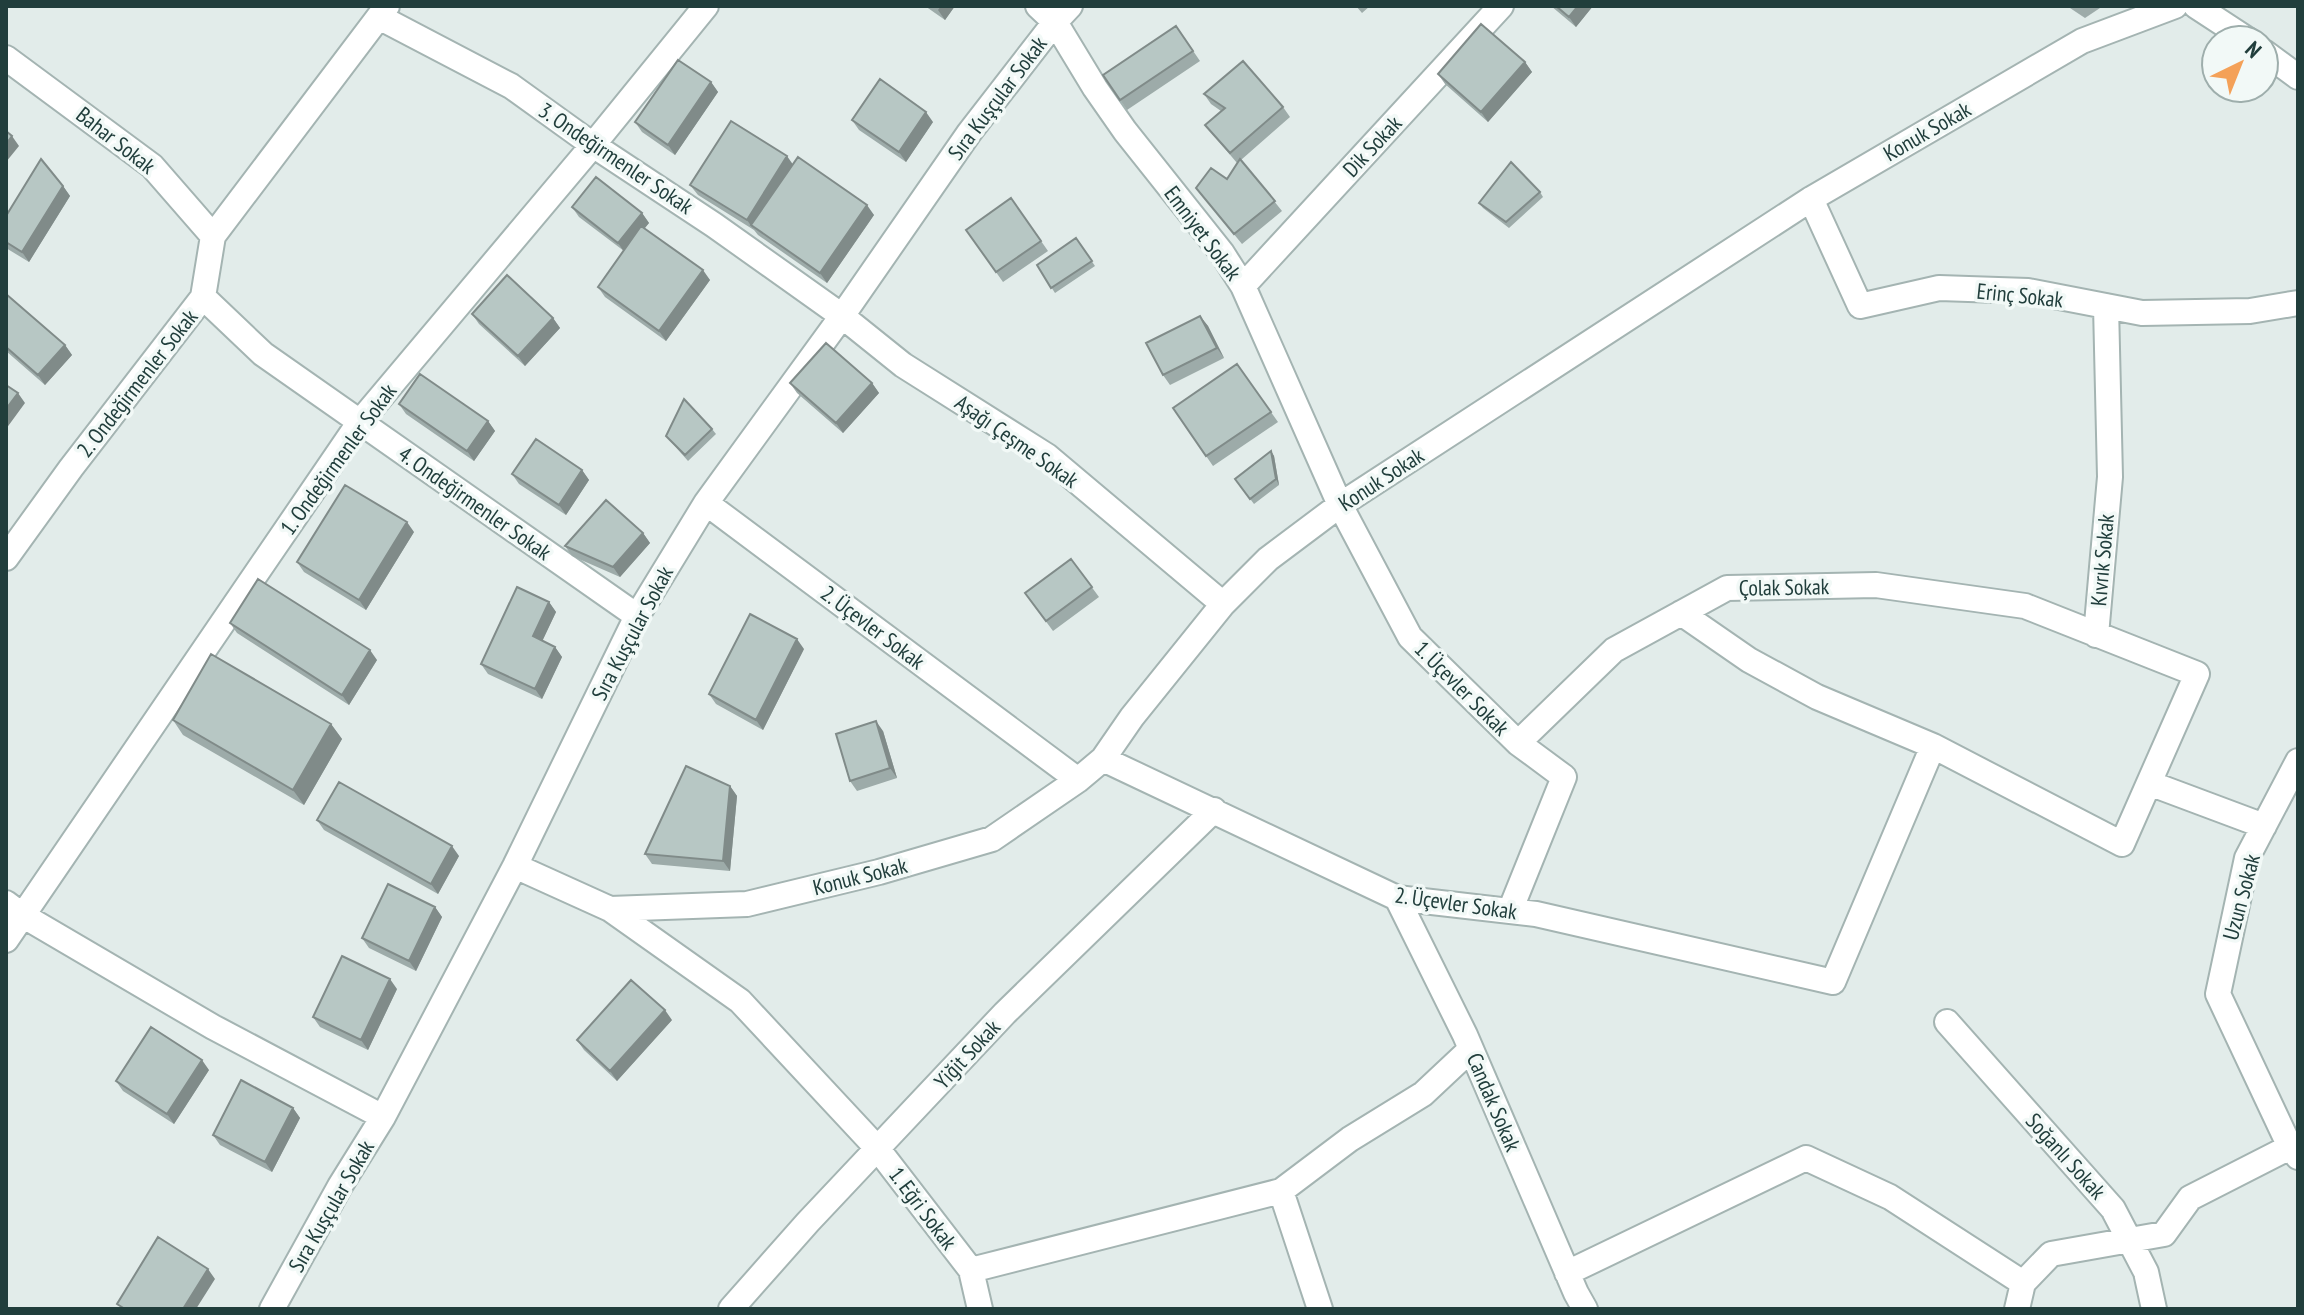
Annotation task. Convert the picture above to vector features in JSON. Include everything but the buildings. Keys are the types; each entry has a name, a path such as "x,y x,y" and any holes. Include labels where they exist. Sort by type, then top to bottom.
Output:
{"street":[{"name":"1. Ondeğirmenler Sokak","path":"6,940 14,909 49,879 359,423 706,6"},
{"name":"Dik Sokak","path":"1243,286 1501,6"},
{"name":"Konuk Sokak","path":"610,909 747,904 879,872 992,839 1078,780 1103,759 1132,717 1223,604 1268,559 1340,505 1811,199 2082,41 2175,6"},
{"path":"2196,6 2239,24"},
{"name":"3. Ondeğirmenler Sokak","path":"383,11 511,86 593,145 668,192 842,316"},
{"name":"2. Ondeğirmenler Sokak","path":"6,558 203,297 213,236 383,11"},
{"name":"Emniyet Sokak","path":"1054,11 1095,88 1125,131 1222,253 1243,286 1340,505"},
{"name":"Sıra Kuşçular Sokak","path":"272,1309 340,1186 383,1117 515,866 637,616 706,503 842,316 1054,11"},
{"name":"Bahar Sokak","path":"6,58 152,166 213,236"},
{"path":"2280,64 2298,77"},
{"name":"Erinç Sokak","path":"1811,199 1860,306 1939,288 2028,291 2142,313 2250,311 2298,303"},
{"name":"4. Ondeğirmenler Sokak","path":"203,297 263,354 637,616"},
{"name":"Kıvrık Sokak","path":"1933,746 2122,844 2197,674 2096,635 2110,477 2106,306"},
{"name":"Aşağı Çeşme Sokak","path":"842,316 903,365 1047,456 1223,604"},
{"name":"2. Üçevler Sokak","path":"706,503 1078,780"},
{"name":"1. Üçevler Sokak","path":"1340,505 1410,637 1518,743 1564,777 1510,911"},
{"name":"Çolak Sokak","path":"1518,743 1614,650 1727,588 1876,585 2025,606 2096,635"},
{"path":"1681,613 1749,660 1817,697 1933,746"},
{"name":"2. Üçevler Sokak","path":"1103,759 1397,898 1536,914 1833,982 1933,746"},
{"name":"Uzun Sokak","path":"2294,1152 2218,994 2247,858 2298,761"},
{"path":"2149,783 2264,826"},
{"name":"Yiğit Sokak","path":"731,1309 808,1222 1005,1013 1214,810"},
{"name":"1. Eğri Sokak","path":"515,866 610,909 740,1001 877,1148 971,1270 1281,1191 1350,1139 1423,1094 1471,1049"},
{"name":"Candak Sokak","path":"1397,898 1471,1049 1585,1309"},
{"path":"14,909 213,1027 383,1117"},
{"name":"Soğanlı Sokak","path":"1947,1022 2113,1209 2146,1272 2154,1309"},
{"path":"2017,1309 2023,1283 2051,1254 2164,1234 2190,1198 2294,1152"},
{"path":"1567,1273 1806,1158 1890,1197 2023,1283"},
{"path":"1281,1191 1320,1309"},
{"path":"971,1270 980,1309"}]}
